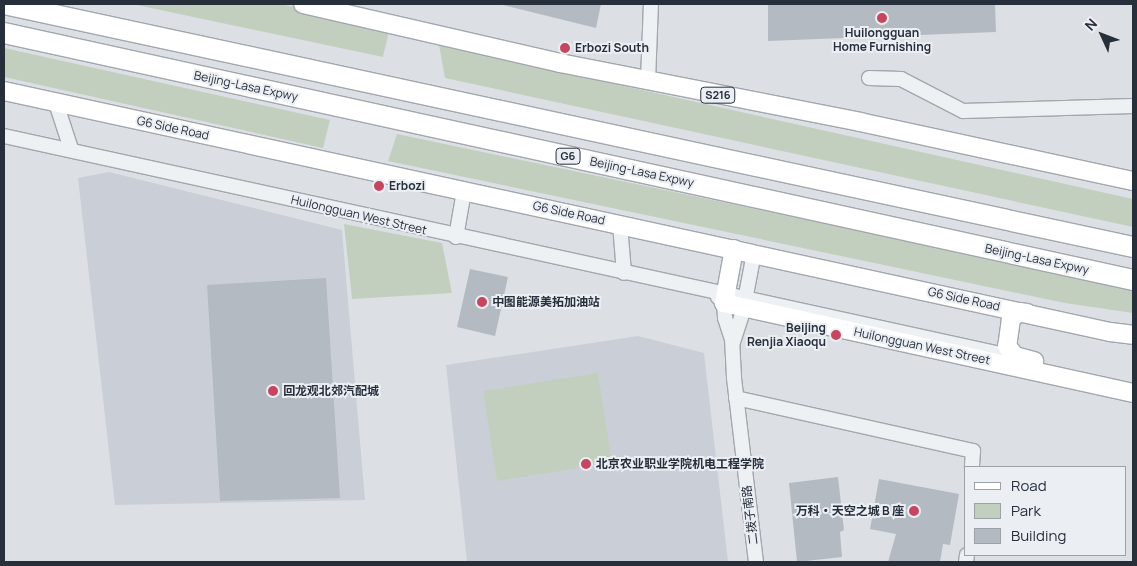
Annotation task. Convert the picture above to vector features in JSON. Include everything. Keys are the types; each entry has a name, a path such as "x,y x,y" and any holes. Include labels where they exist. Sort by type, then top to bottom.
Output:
{"highway":[{"path":"4,4 1133,247"},
{"name":"Beijing-Lasa Expwy","path":"4,33 1133,280"}],"main road":[{"name":"S216","path":"303,4 648,82 860,122 1133,181"},
{"name":"G6 Side Road","path":"4,91 1027,312 1110,332 1133,335"},
{"path":"721,297 734,249"},
{"name":"Huilongguan West Street","path":"721,297 1133,392"},
{"path":"1019,358 1006,346 1007,328 1014,315 1027,312"},
{"name":"Huilongguan West Street","path":"1019,358 1133,383"}],"street":[{"path":"648,82 651,4"},
{"path":"868,78 901,79 963,111 1133,106"},
{"path":"56,103 71,149"},
{"name":"Huilongguan West Street","path":"4,136 71,149 456,237 624,273 721,297"},
{"path":"456,237 464,191"},
{"path":"620,225 624,273"},
{"path":"733,345 745,302 754,253"},
{"path":"721,297 733,345"},
{"name":"Huilongguan West Street","path":"745,302 1019,358"},
{"name":"二拨子南路","path":"733,345 736,398 756,562"},
{"path":"736,398 972,451 972,466"}],"shaded area":[{"path":"109,172 342,230 365,500 115,505 78,178"},
{"name":"北京农业职业学院机电工程学院","path":"638,336 704,353 728,562 467,562 446,365"}],"green space":[{"path":"132,4 280,4 390,27 383,57"},
{"path":"439,45 1133,199 1133,227 445,78"},
{"path":"4,48 330,120 323,148 4,77"},
{"path":"397,134 1133,288 1133,313 1065,303 388,161"},
{"path":"344,224 442,243 452,293 352,299"},
{"path":"598,373 612,463 497,481 483,391"}],"building":[{"path":"499,4 601,4 596,28"},
{"name":"Huilongguan Home Furnishing","path":"768,4 995,4 996,32 768,41"},
{"name":"中图能源美拓加油站","path":"470,269 508,277 495,336 457,327"},
{"name":"回龙观北郊汽配城","path":"326,278 340,498 220,501 207,285"},
{"path":"838,477 844,530 840,532 842,557 797,562 789,483"},
{"name":"万科・天空之城 B 座","path":"879,479 959,494 950,545 943,544 940,562 888,562 896,534 870,529"}],"place":[{"name":"Huilongguan Home Furnishing","path":"882,18"},
{"name":"Erbozi South","path":"565,48"},
{"name":"Erbozi","path":"379,186"},
{"name":"中图能源美拓加油站","path":"482,302"},
{"name":"Beijing Renjia Xiaoqu","path":"836,335"},
{"name":"回龙观北郊汽配城","path":"273,391"},
{"name":"北京农业职业学院机电工程学院","path":"586,464"},
{"name":"万科・天空之城 B 座","path":"914,511"}]}
